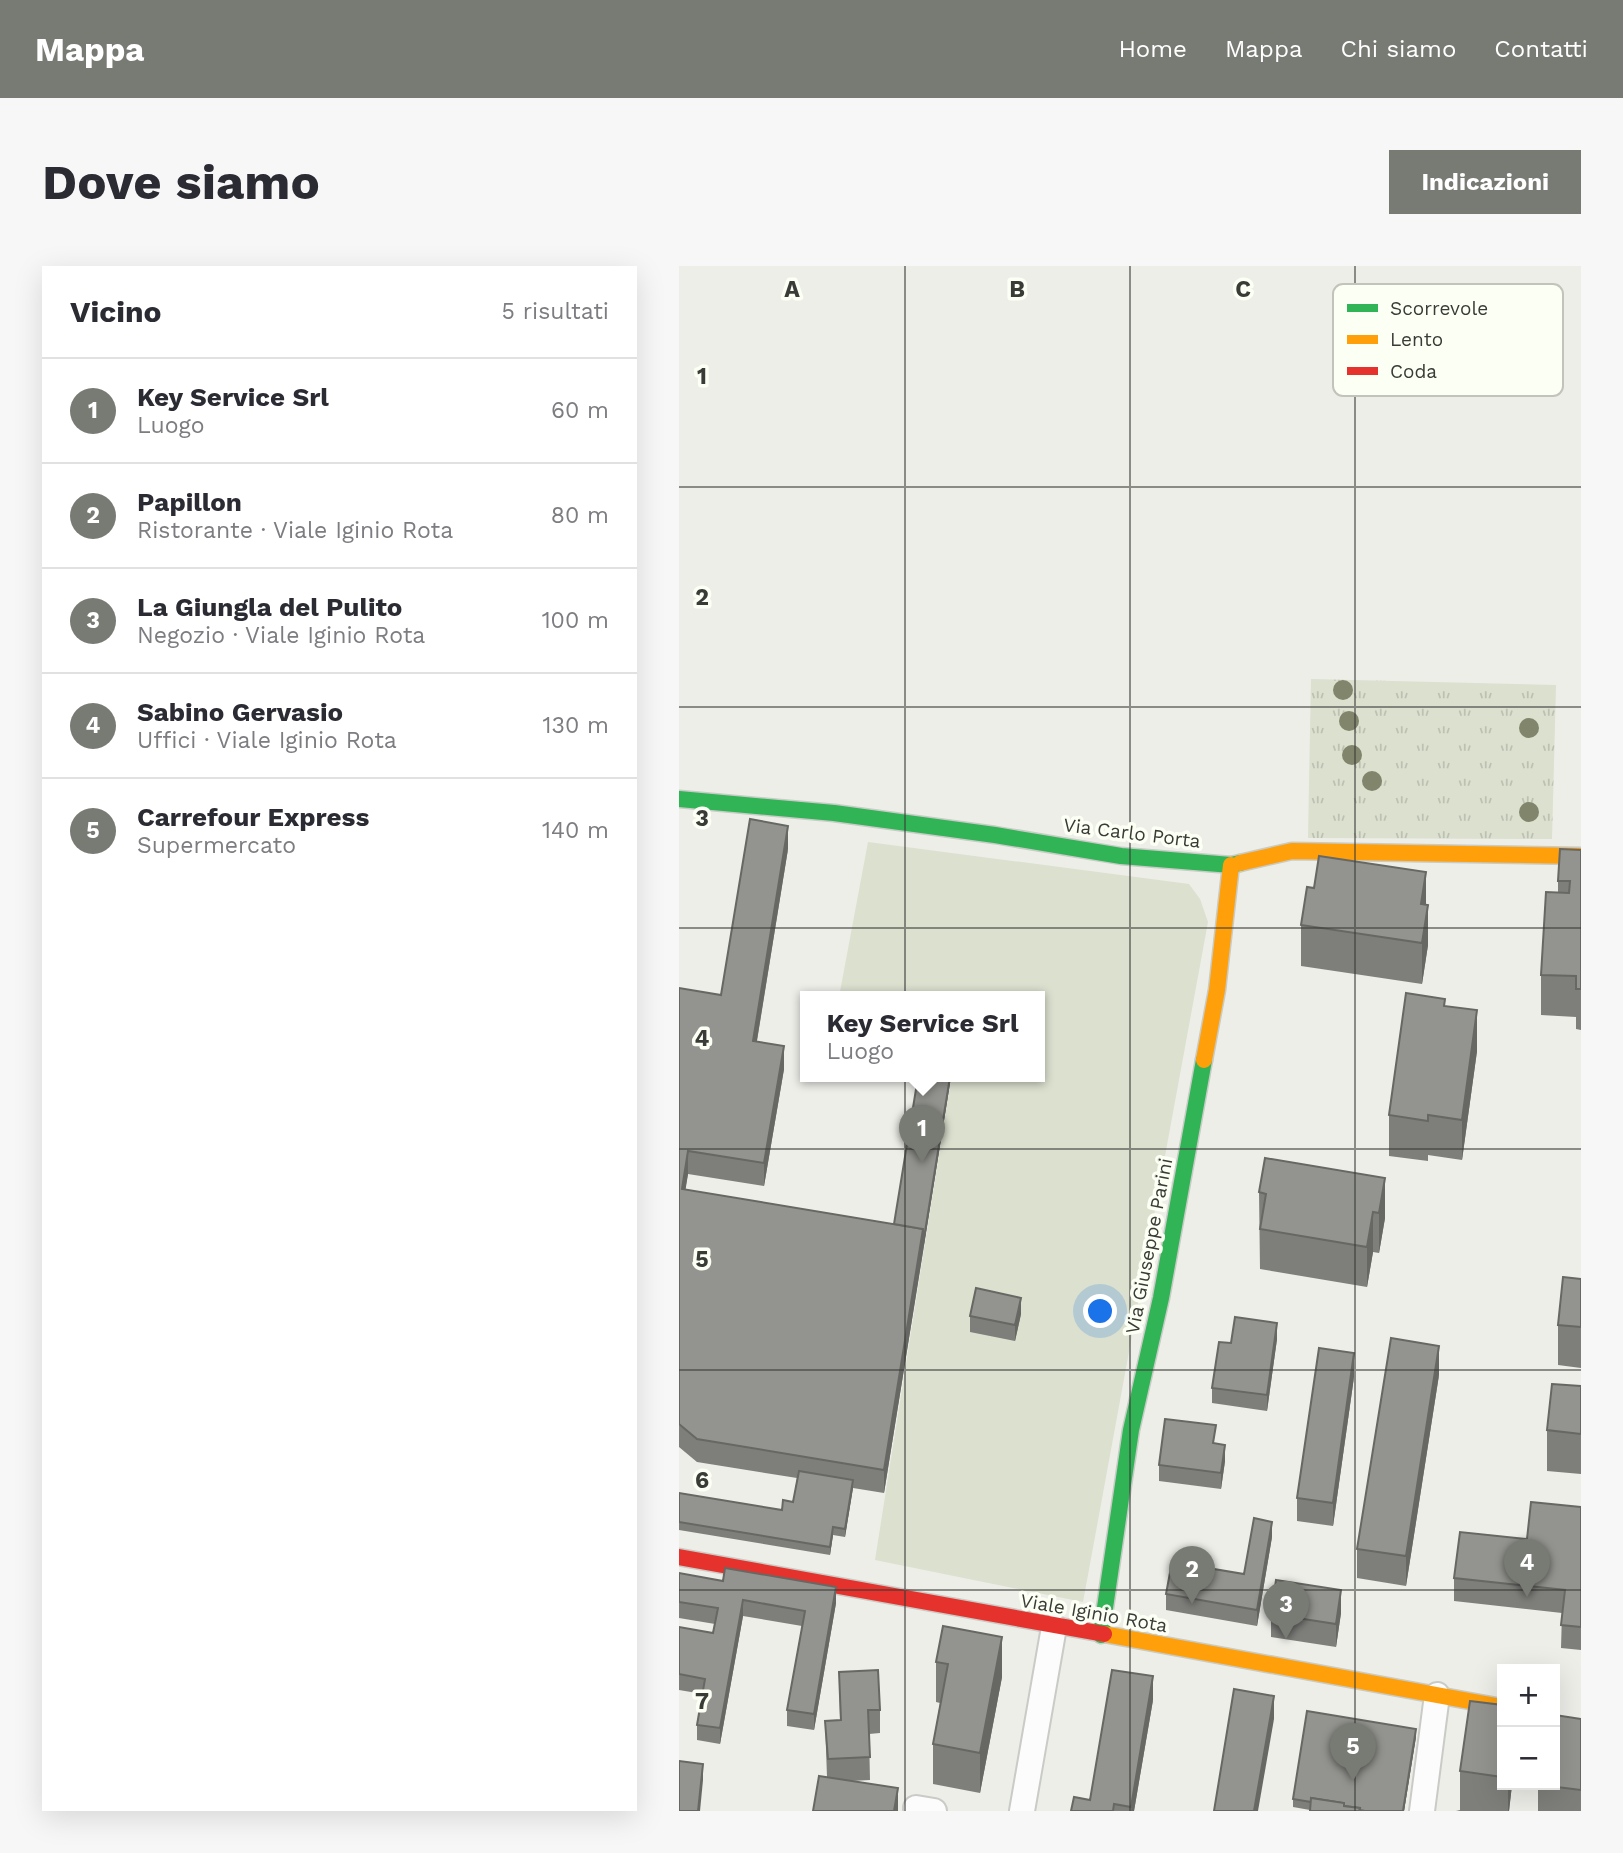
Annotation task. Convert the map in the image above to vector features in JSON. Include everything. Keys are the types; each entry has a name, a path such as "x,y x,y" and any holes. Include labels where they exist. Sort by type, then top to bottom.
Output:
{"street":[{"name":"Via Carlo Porta","path":"679,799 834,813 1121,856 1231,865 1292,851 1581,856"},
{"name":"Via Giuseppe Parini","path":"1101,1635 1131,1430 1161,1298 1217,990 1231,865"},
{"name":"Viale Iginio Rota","path":"679,1558 1497,1706"},
{"path":"1022,1811 1054,1627"},
{"path":"1422,1811 1437,1695"}],"green space":[{"path":"1311,679 1556,685 1552,839 1308,838"},
{"path":"868,842 1189,884 1200,899 1208,922 1083,1602 875,1560 951,1082 1045,1082 1045,991 840,991"}],"building":[{"path":"750,819 788,826 753,1041 784,1046 764,1163 688,1151 682,1189 923,1229 884,1470 697,1439 679,1424 679,988 721,995"},
{"path":"1560,849 1581,850 1581,989 1576,989 1576,976 1541,975 1546,892 1569,893 1570,881 1558,881"},
{"path":"1319,856 1426,872 1421,904 1428,905 1422,943 1301,925 1307,887 1314,888"},
{"path":"1406,993 1445,999 1444,1006 1477,1010 1462,1120 1428,1115 1428,1121 1389,1115"},
{"path":"917,1082 949,1082 923,1244 923,1229 894,1224"},
{"path":"1265,1158 1385,1178 1379,1213 1373,1212 1367,1247 1260,1229 1266,1194 1259,1192"},
{"path":"1563,1277 1581,1279 1581,1327 1558,1325"},
{"path":"976,1288 1021,1298 1015,1325 970,1316"},
{"path":"1235,1317 1277,1323 1267,1395 1212,1388 1219,1342 1231,1343"},
{"path":"1391,1338 1439,1346 1406,1556 1357,1549"},
{"path":"1319,1348 1354,1353 1333,1503 1297,1498"},
{"path":"1552,1384 1581,1386 1581,1434 1547,1430"},
{"path":"1165,1419 1216,1425 1213,1443 1225,1445 1221,1473 1159,1465"},
{"path":"799,1471 853,1480 845,1529 833,1527 830,1547 679,1522 679,1493 782,1510 783,1500 793,1502"},
{"path":"1531,1502 1581,1507 1581,1627 1561,1625 1565,1590 1454,1578 1460,1532 1527,1539"},
{"path":"1254,1518 1272,1522 1257,1610 1166,1594 1172,1562 1244,1574"},
{"path":"725,1568 836,1587 814,1714 787,1710 805,1611 743,1600 720,1728 697,1725 705,1679 679,1674 679,1627 713,1633 718,1608 679,1602 679,1573 723,1581"},
{"path":"1276,1580 1341,1590 1336,1624 1271,1614"},
{"path":"943,1626 1002,1637 980,1753 933,1744 948,1664 936,1662"},
{"path":"878,1670 880,1710 868,1710 870,1757 828,1759 825,1721 841,1720 839,1672"},
{"path":"1112,1670 1153,1676 1131,1807 1114,1804 1113,1811 1071,1811 1074,1797 1090,1800"},
{"path":"1234,1689 1274,1696 1254,1811 1214,1811"},
{"path":"1470,1701 1497,1704 1497,1776 1460,1771"},
{"path":"1307,1711 1416,1729 1403,1811 1365,1811 1344,1806 1344,1803 1311,1798 1311,1802 1293,1799"},
{"path":"1560,1716 1581,1719 1581,1790 1560,1787"},
{"path":"679,1761 703,1764 698,1811 679,1811"},
{"path":"819,1776 898,1788 894,1811 813,1811"},
{"path":"1311,1798 1360,1808 1359,1811 1310,1811"}],"traffic: fast":[{"path":"679,799 834,813 1121,856 1231,865 1240,863"},
{"path":"1101,1635 1131,1430 1161,1298 1204,1060"}],"traffic: slow":[{"path":"1240,863 1292,851 1581,856"},
{"path":"1204,1060 1217,990 1231,865"},
{"path":"1104,1634 1497,1706"}],"traffic: jam":[{"path":"679,1557 1104,1634"}],"place":[{"name":"Key Service Srl","path":"922,1163"},
{"name":"Sabino Gervasio","path":"1527,1597"},
{"name":"Papillon","path":"1192,1604"},
{"name":"La Giungla del Pulito","path":"1286,1639"},
{"name":"Carrefour Express","path":"1353,1781"}]}
